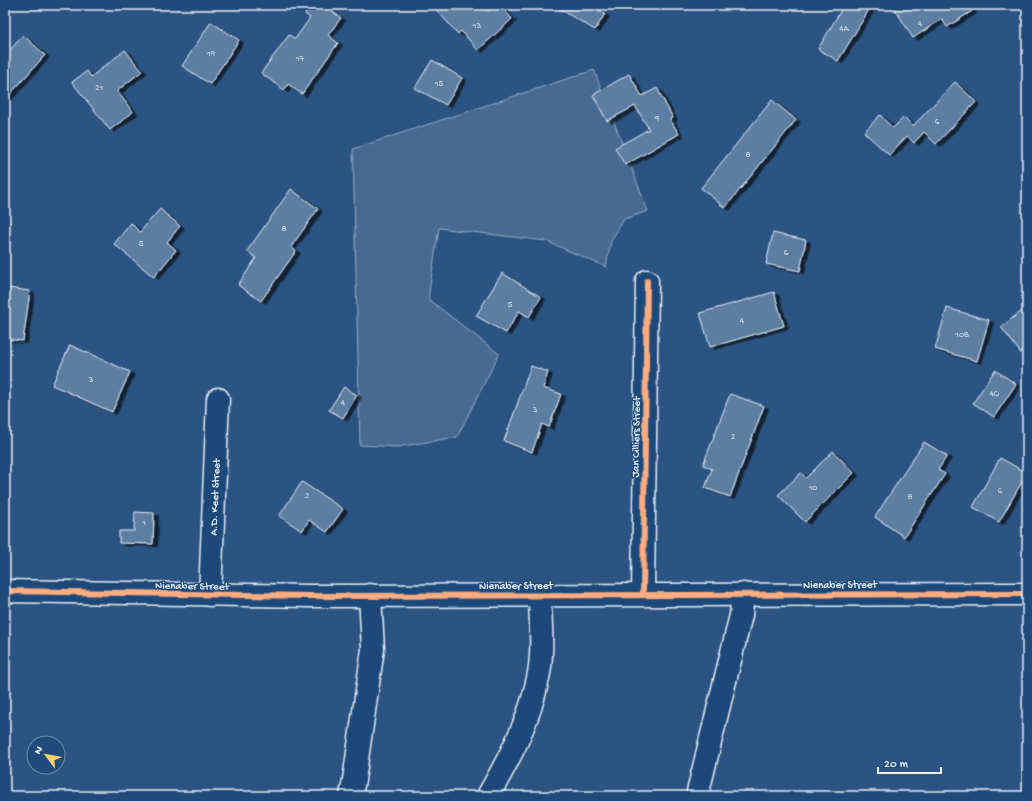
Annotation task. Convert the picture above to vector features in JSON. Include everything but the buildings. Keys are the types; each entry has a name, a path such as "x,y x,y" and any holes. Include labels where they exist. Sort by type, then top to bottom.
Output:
{"street":[{"name":"Jan Cilliers Street","path":"643,594 647,281"},
{"name":"A.D. Keet Street","path":"210,595 218,399"},
{"name":"Nienaber Street","path":"5,591 210,595 1027,594"},
{"path":"697,796 741,615 743,594"},
{"path":"351,796 373,649 370,595"},
{"path":"488,796 501,773 528,716 539,677 541,648 540,595"}],"shaded area":[{"path":"594,70 648,211 624,219 611,241 606,267 546,241 439,228 428,299 499,354 457,437 397,447 360,445 353,149"}],"cycle path":[{"path":"643,594 647,281"},
{"path":"5,591 309,596 1027,594"}]}
